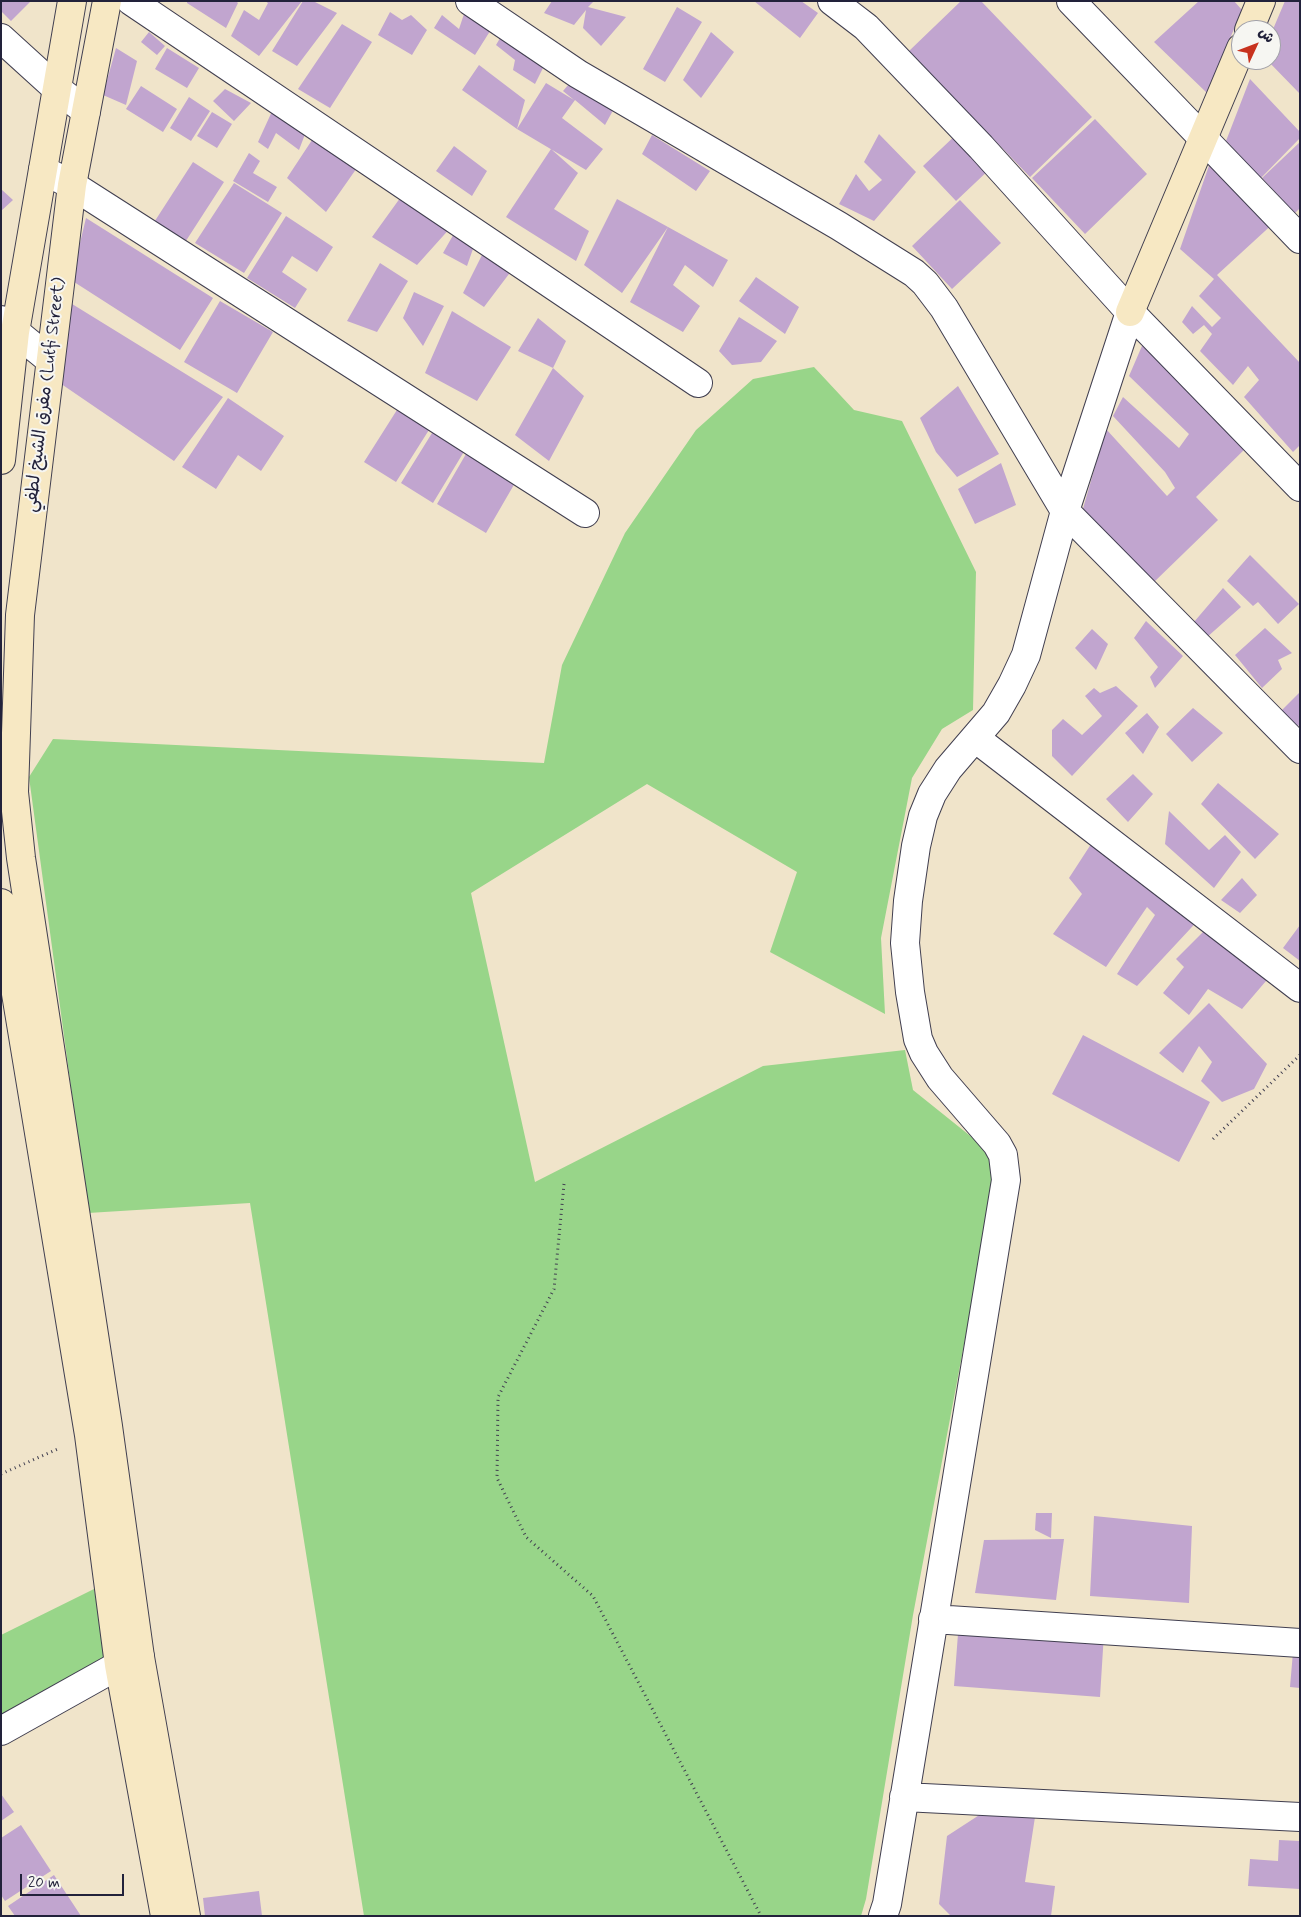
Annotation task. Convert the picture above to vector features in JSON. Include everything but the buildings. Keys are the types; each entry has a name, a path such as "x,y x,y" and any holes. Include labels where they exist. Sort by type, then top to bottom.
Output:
{"street":[{"path":"1,460 8,326 43,170 72,1"},
{"name":"مفرق الشيخ لطفي (Lutfi Street)","path":"108,1 72,185 50,360 20,615 14,792 21,858 108,1426 129,1661"},
{"path":"131,1 698,383"},
{"path":"470,1 578,74 839,226 914,273 925,283 944,308 1065,511 1300,750"},
{"path":"832,1 873,34 981,147 1130,312 1300,486"},
{"path":"1071,1 1300,239"},
{"path":"1253,20 1260,1"},
{"path":"1,38 57,90 86,111"},
{"path":"883,1916 887,1904 1006,1180 1006,1167 1003,1155 997,1144 940,1078 924,1053 918,1039 910,992 905,943 908,901 916,846 932,794 948,769 1000,706 1026,655 1065,511 1130,312 1232,70"},
{"path":"43,170 72,185 585,513"},
{"path":"8,326 50,360"},
{"path":"975,738 1300,988"},
{"path":"2,909 89,1435 129,1661 165,1916"},
{"path":"934,1619 1300,1643"},
{"path":"1,1731 129,1661"},
{"path":"129,1661 186,1916"},
{"path":"904,1797 1300,1816"}],"path":[{"path":"1212,1139 1300,1055"},
{"path":"564,1184 554,1289 498,1397 497,1478 526,1537 593,1596 761,1916"},
{"path":"1,1474 89,1435"}],"green space":[{"path":"814,367 854,410 902,421 976,572 973,710 942,729 912,778 881,938 885,1014 770,952 797,872 647,784 471,893 535,1182 763,1066 905,1050 913,1090 999,1159 913,1615 866,1899 861,1916 364,1916 250,1203 88,1213 29,777 53,739 544,763 562,665 625,533 696,430 753,379"},
{"path":"94,1589 108,1660 1,1719 1,1635"}]}
